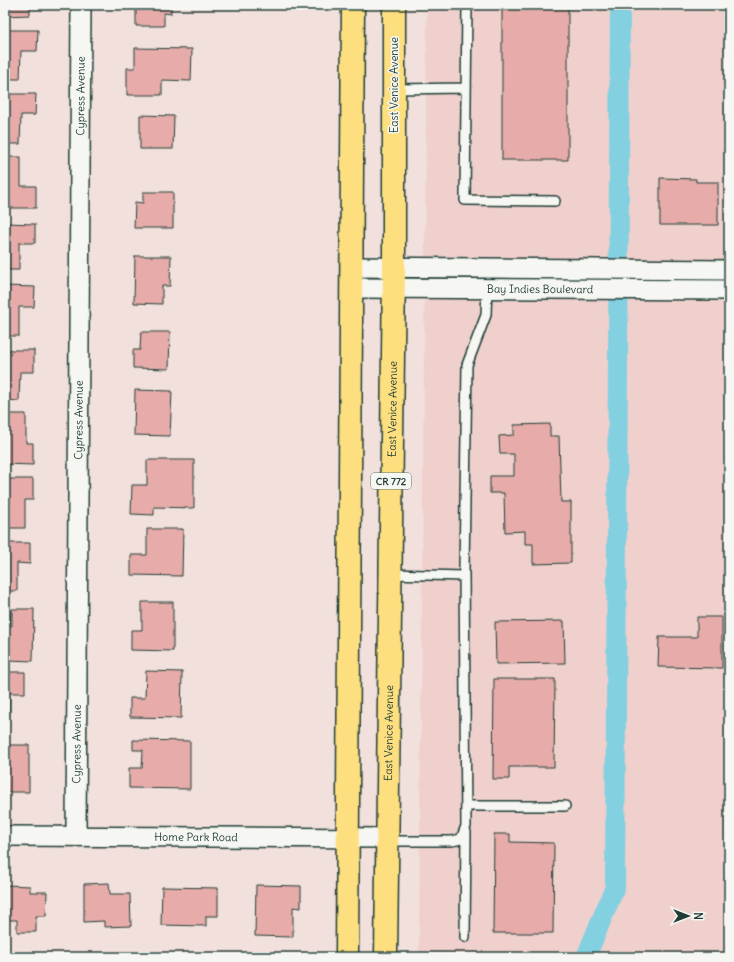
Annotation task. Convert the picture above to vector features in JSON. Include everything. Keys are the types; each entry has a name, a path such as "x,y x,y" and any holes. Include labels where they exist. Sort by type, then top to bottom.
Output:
{"main road":[{"path":"347,957 350,288 353,5"},
{"name":"East Venice Avenue","path":"386,957 393,278 394,5"}],"street":[{"name":"Cypress Avenue","path":"76,836 81,5"},
{"name":"Bay Indies Boulevard","path":"351,267 393,278 487,288 729,290"},
{"name":"Bay Indies Boulevard","path":"350,288 393,278 578,269 729,270"},
{"name":"Home Park Road","path":"5,836 348,838 387,840"}],"lane":[{"path":"467,5 465,200 555,201"},
{"path":"394,89 466,88"},
{"path":"466,937 464,576 467,365 486,315 487,288"},
{"path":"390,574 464,576"},
{"path":"466,806 565,806"},
{"path":"387,840 452,841 461,839 466,826"}],"shaded area":[{"path":"427,5 729,5 729,957 419,957"}],"building":[{"path":"5,5 30,5 30,15 5,16"},
{"path":"136,5 171,5 171,14 164,13 164,26 136,26"},
{"path":"502,5 568,5 568,160 502,160"},
{"path":"5,30 38,30 37,51 21,51 20,79 5,79"},
{"path":"135,48 192,49 191,81 162,80 162,95 127,95 127,68 135,68"},
{"path":"5,94 36,94 35,115 21,115 20,144 5,144"},
{"path":"140,115 174,116 173,149 140,149"},
{"path":"5,157 21,157 21,186 36,186 36,208 5,208"},
{"path":"660,178 696,179 696,182 718,182 718,225 660,225"},
{"path":"143,192 173,192 173,228 134,228 135,202 143,203"},
{"path":"5,223 35,224 35,243 19,243 19,270 5,270"},
{"path":"135,256 171,256 170,286 162,286 162,304 134,303"},
{"path":"5,286 35,287 34,307 19,307 19,336 5,336"},
{"path":"141,332 170,332 169,369 133,368 133,350 140,350"},
{"path":"5,350 34,350 34,372 20,372 19,401 5,400"},
{"path":"135,390 172,391 170,436 134,435"},
{"path":"5,414 26,414 26,443 33,443 33,465 5,464"},
{"path":"550,424 550,436 559,436 561,502 571,502 571,563 533,564 533,544 525,544 525,531 505,532 504,493 490,493 490,476 514,476 514,454 500,454 499,436 514,435 514,425"},
{"path":"147,460 194,460 194,508 154,507 154,515 131,514 132,485 147,485"},
{"path":"5,479 33,479 33,500 25,500 25,528 5,528"},
{"path":"147,529 183,529 182,576 131,575 131,555 147,555"},
{"path":"5,543 30,543 30,564 17,563 17,591 5,591"},
{"path":"142,602 173,602 173,651 131,650 131,630 142,630"},
{"path":"12,609 34,609 33,661 7,660 5,626 12,626"},
{"path":"5,610 11,611 10,625 5,625"},
{"path":"697,617 722,617 722,668 658,667 659,637 697,637"},
{"path":"564,621 565,663 496,664 495,622"},
{"path":"146,671 182,672 181,718 130,717 130,698 145,698"},
{"path":"5,672 25,672 25,693 9,693 9,719 5,719"},
{"path":"494,679 555,679 554,767 509,767 509,779 493,779"},
{"path":"133,740 190,741 190,789 129,788 129,768 142,768 143,750 133,750"},
{"path":"6,745 29,745 29,792 5,792"},
{"path":"494,834 510,834 510,842 554,843 553,933 493,933"},
{"path":"109,883 110,894 130,894 131,926 104,927 104,921 84,922 84,884"},
{"path":"5,885 30,886 30,892 47,892 46,916 36,916 36,932 17,932 17,920 5,920"},
{"path":"256,885 301,886 301,908 293,907 293,937 255,936"},
{"path":"162,887 218,888 218,916 206,916 206,926 161,925"}],"waterway":[{"path":"586,957 615,887 620,5"}]}
